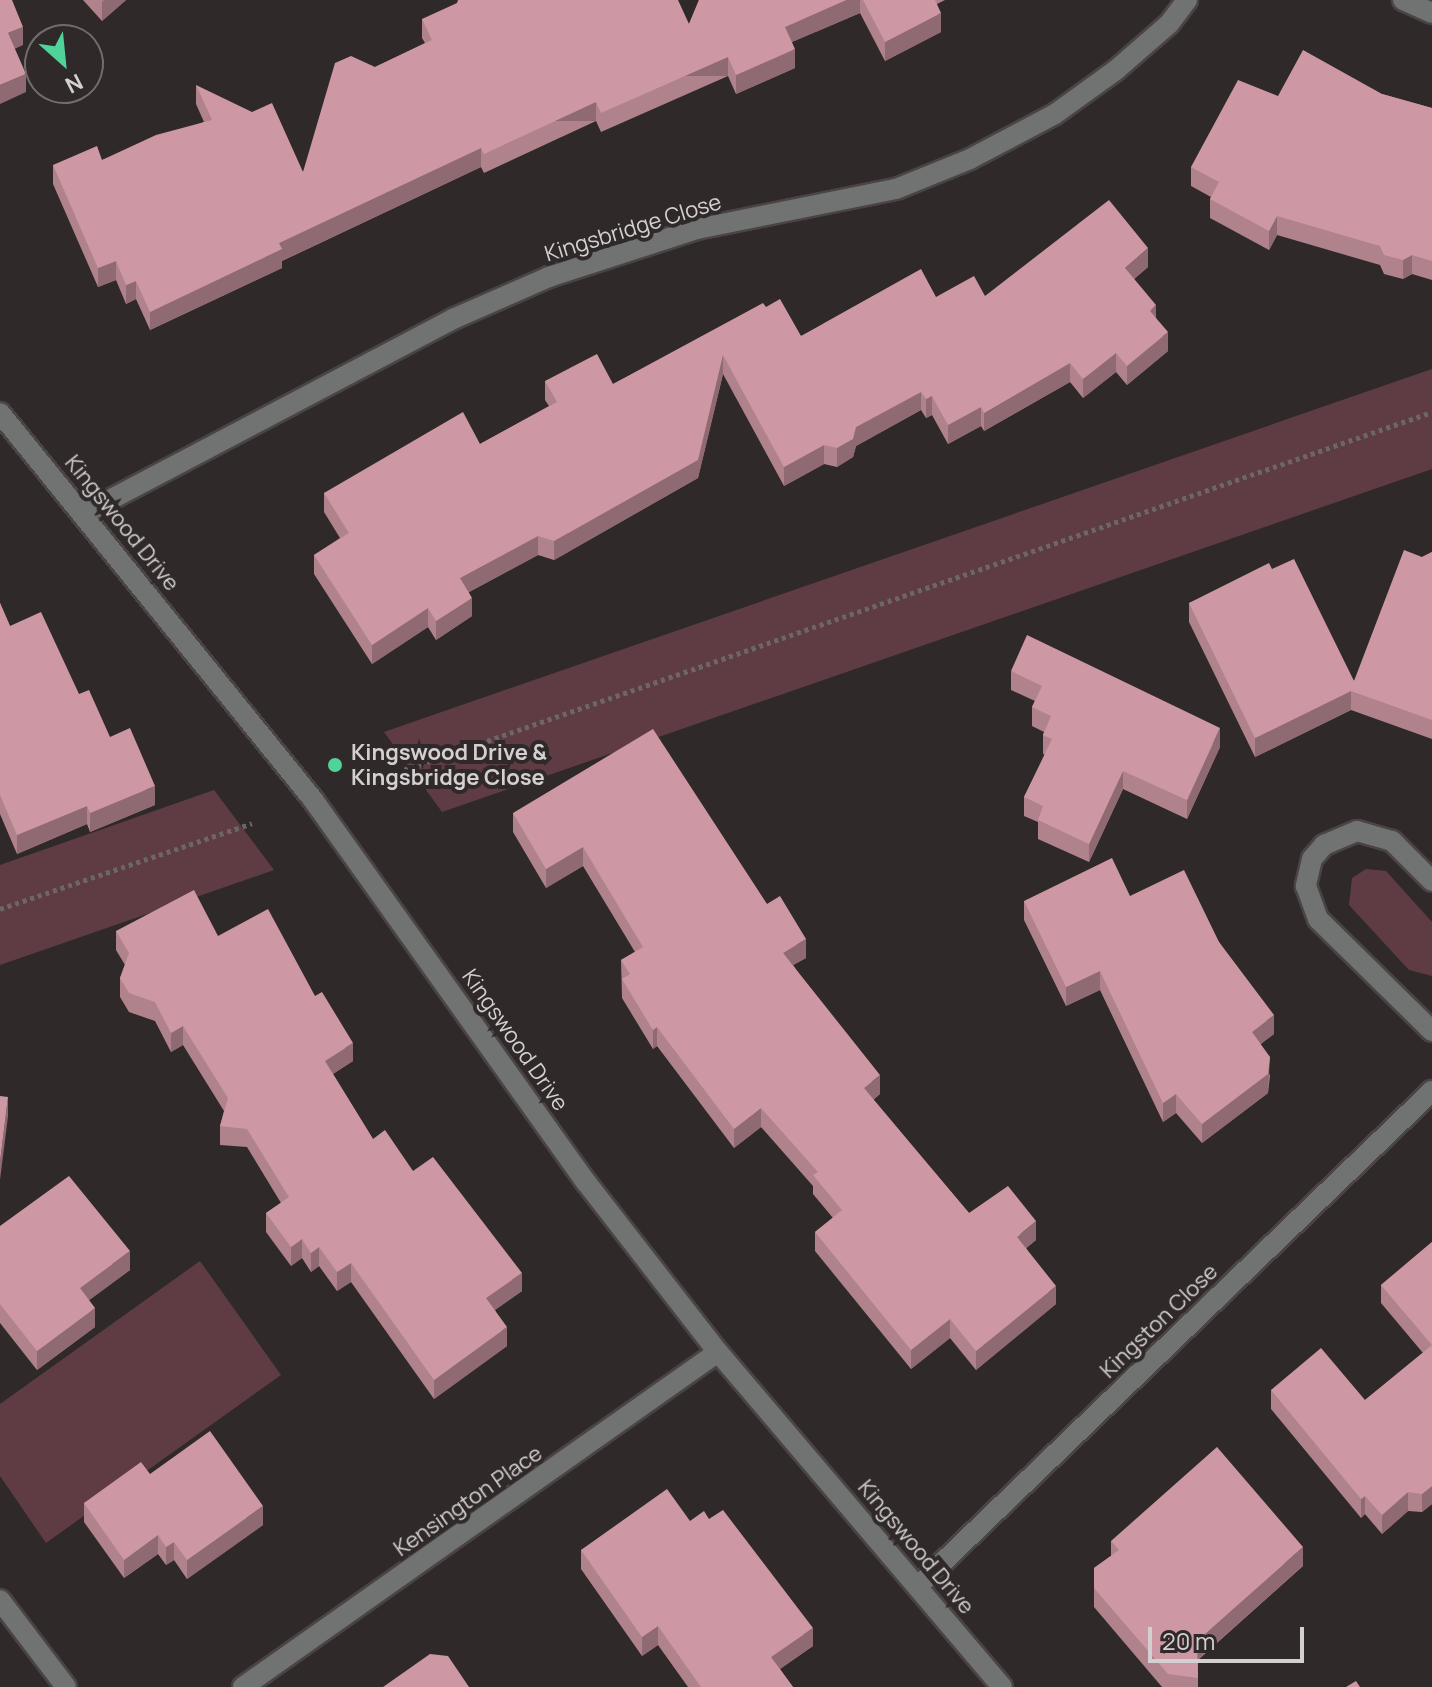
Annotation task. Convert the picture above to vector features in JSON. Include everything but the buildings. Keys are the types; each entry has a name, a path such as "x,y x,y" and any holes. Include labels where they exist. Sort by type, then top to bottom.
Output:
{"street":[{"name":"Kingsbridge Close","path":"85,513 453,319 549,277 697,229 896,189 970,159 1079,96 1169,24 1187,0"},
{"path":"1403,0 1432,13"},
{"name":"Kingswood Drive","path":"0,413 85,513 314,801 586,1182 718,1352 1002,1687"},
{"path":"1432,881 1392,841 1357,831 1324,845 1312,859 1306,886 1318,919 1432,1031"},
{"name":"Kingston Close","path":"918,1586 1432,1091"},
{"name":"Kensington Place","path":"243,1687 718,1352"},
{"path":"0,1600 66,1687"}],"path":[{"path":"389,775 1432,412"},
{"path":"0,909 252,823"}],"shaded area":[{"path":"1432,369 1432,469 786,693 442,812 384,732"},
{"path":"214,790 274,870 0,965 0,865"},
{"path":"1366,869 1386,871 1432,922 1432,976 1409,970 1349,905 1352,878"},
{"path":"200,1261 281,1375 46,1543 0,1476 0,1404"}],"place":[{"name":"Kingswood Drive & Kingsbridge Close","path":"335,765"}]}
